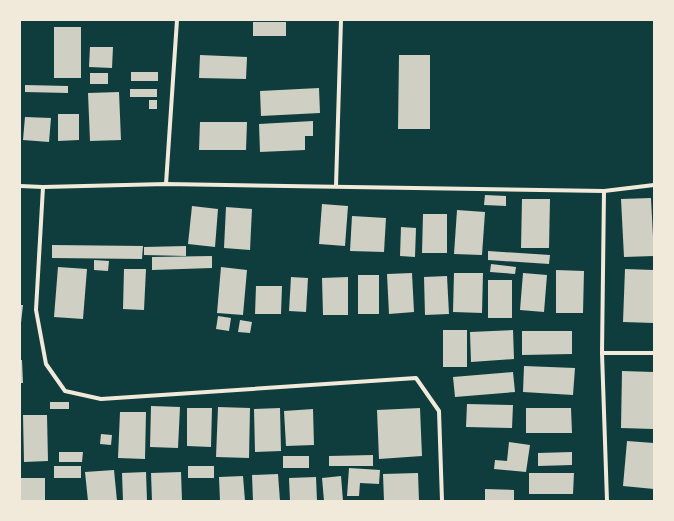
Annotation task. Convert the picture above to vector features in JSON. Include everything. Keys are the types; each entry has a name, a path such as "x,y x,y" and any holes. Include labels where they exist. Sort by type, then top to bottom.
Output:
{"street":[{"path":"166,184 177,20"},
{"path":"336,186 341,20"},
{"path":"20,186 43,187 166,184 604,191 654,185"},
{"path":"43,187 36,310 46,364 66,390 101,399 416,378 439,412 442,501"},
{"path":"604,191 602,353 607,501"},
{"path":"602,353 654,353"}],"building":[{"path":"253,22 286,22 286,36 253,36"},
{"path":"54,27 81,27 81,78 54,78"},
{"path":"90,47 113,47 112,68 89,67"},
{"path":"200,55 247,57 246,79 199,78"},
{"path":"399,55 430,55 430,129 398,129"},
{"path":"131,72 158,72 158,81 131,81"},
{"path":"90,73 108,73 108,84 90,84"},
{"path":"25,85 68,86 68,93 25,92"},
{"path":"319,88 320,113 261,116 260,91"},
{"path":"130,89 157,89 157,97 130,97"},
{"path":"119,92 121,140 90,141 88,93"},
{"path":"149,100 157,100 157,109 149,109"},
{"path":"58,114 79,114 79,140 58,141"},
{"path":"25,117 51,118 49,142 23,140"},
{"path":"313,121 313,136 305,136 305,150 260,152 259,124"},
{"path":"200,122 247,122 246,150 199,150"},
{"path":"485,195 506,196 506,206 484,205"},
{"path":"651,198 654,256 624,257 621,199"},
{"path":"522,199 550,199 549,248 521,248"},
{"path":"322,204 348,206 345,246 319,244"},
{"path":"192,206 218,209 215,247 188,244"},
{"path":"226,207 252,209 250,250 224,248"},
{"path":"457,210 485,212 482,255 454,254"},
{"path":"423,214 447,214 447,253 422,253"},
{"path":"352,216 386,218 384,252 350,251"},
{"path":"401,227 416,228 415,257 400,256"},
{"path":"52,245 143,246 142,259 52,258"},
{"path":"186,246 186,256 144,255 144,247"},
{"path":"488,251 550,255 549,264 488,260"},
{"path":"212,256 212,268 152,270 152,257"},
{"path":"94,260 109,261 108,271 94,270"},
{"path":"491,264 516,267 515,274 490,272"},
{"path":"58,267 87,269 83,319 54,317"},
{"path":"221,267 247,270 243,315 217,313"},
{"path":"124,269 146,269 144,310 123,309"},
{"path":"625,269 654,270 654,323 623,322"},
{"path":"556,270 584,271 583,313 556,313"},
{"path":"412,273 414,312 389,314 387,274"},
{"path":"454,273 483,273 482,313 453,312"},
{"path":"523,273 547,275 544,312 520,310"},
{"path":"358,275 379,275 379,314 358,314"},
{"path":"447,276 449,314 425,315 424,277"},
{"path":"291,277 308,278 306,312 289,311"},
{"path":"348,277 348,315 323,315 322,278"},
{"path":"488,280 512,280 512,318 488,318"},
{"path":"256,286 282,286 281,314 255,314"},
{"path":"20,305 23,305 21,323 20,323"},
{"path":"218,316 231,318 229,331 216,329"},
{"path":"240,320 252,322 250,333 238,332"},
{"path":"443,330 467,330 467,367 443,367"},
{"path":"513,330 514,359 471,362 470,332"},
{"path":"522,331 572,331 572,354 522,355"},
{"path":"20,360 22,360 23,383 20,383"},
{"path":"524,366 575,368 573,395 523,392"},
{"path":"622,371 654,372 653,429 621,428"},
{"path":"513,372 515,392 455,397 453,377"},
{"path":"50,402 69,402 69,409 50,409"},
{"path":"467,404 513,405 512,428 466,427"},
{"path":"151,406 180,407 178,448 150,447"},
{"path":"218,407 250,408 249,458 216,457"},
{"path":"187,408 212,408 211,447 187,446"},
{"path":"280,408 281,451 255,452 254,409"},
{"path":"420,408 422,456 379,459 377,410"},
{"path":"526,408 571,408 572,433 526,433"},
{"path":"313,409 314,445 286,446 284,411"},
{"path":"120,412 146,412 145,459 118,458"},
{"path":"23,415 47,415 48,461 24,462"},
{"path":"101,434 112,435 111,445 100,444"},
{"path":"627,441 654,443 654,489 623,486"},
{"path":"509,442 530,445 526,472 494,469 495,460 507,461"},
{"path":"59,452 83,452 82,462 59,462"},
{"path":"572,452 572,465 538,466 538,453"},
{"path":"373,455 373,466 329,466 329,456"},
{"path":"283,456 309,456 309,468 283,468"},
{"path":"54,466 81,466 81,478 54,478"},
{"path":"188,466 214,466 214,478 188,478"},
{"path":"349,468 380,470 379,484 360,483 359,496 347,496"},
{"path":"114,470 117,501 88,501 85,472"},
{"path":"146,472 147,501 123,501 122,473"},
{"path":"181,472 182,501 152,501 151,473"},
{"path":"418,473 419,501 384,501 383,474"},
{"path":"529,473 574,473 573,494 529,494"},
{"path":"278,474 280,501 253,501 252,475"},
{"path":"243,476 245,501 220,501 219,477"},
{"path":"341,476 343,501 324,501 322,478"},
{"path":"316,477 317,501 290,501 289,478"},
{"path":"20,478 45,478 45,501 20,501"},
{"path":"485,489 514,490 514,501 485,501"}]}
